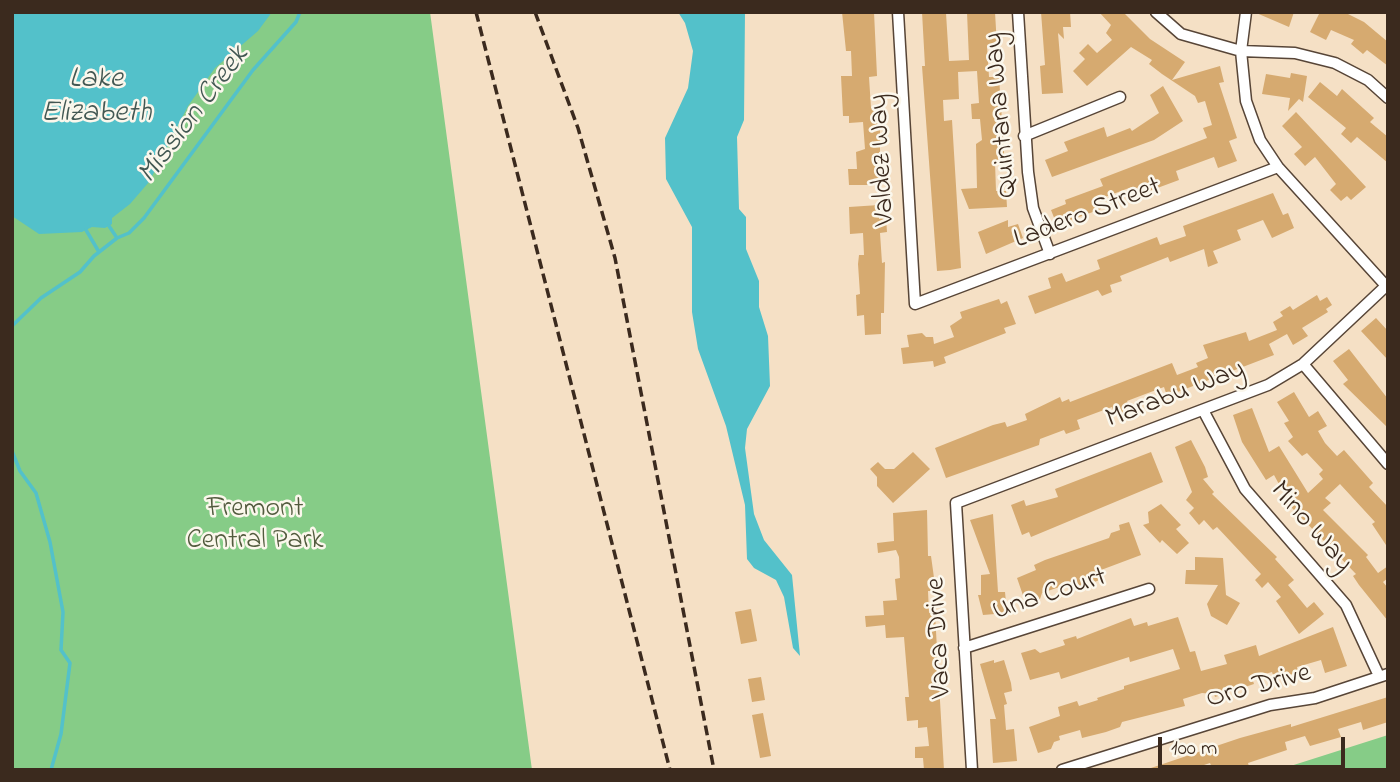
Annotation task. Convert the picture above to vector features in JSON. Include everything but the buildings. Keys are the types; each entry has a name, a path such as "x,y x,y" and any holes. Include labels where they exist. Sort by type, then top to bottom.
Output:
{"street":[{"name":"Valdez Way","path":"898,12 915,304"},
{"name":"Quintana Way","path":"1018,12 1024,136 1033,208 1051,254"},
{"path":"1156,12 1181,34 1241,51 1295,53 1335,63 1367,80 1388,98"},
{"path":"1246,12 1241,51 1246,101 1260,139 1278,167 1387,287"},
{"path":"1024,136 1120,97"},
{"name":"Ladero Street","path":"915,304 1278,167"},
{"name":"Marabu Way","path":"956,503 1268,385 1303,364 1387,287"},
{"path":"1303,364 1388,464"},
{"name":"Mino Way","path":"1203,410 1245,489 1346,605 1384,675"},
{"name":"Vaca Drive","path":"956,503 972,770"},
{"name":"Una Court","path":"964,648 1149,589"},
{"name":"Oro Drive","path":"1062,770 1270,705 1315,698 1384,675"}],"green space":[{"name":"Fremont Central Park","path":"12,12 430,12 532,770 12,770"},
{"path":"1388,735 1388,770 1278,770"}],"water":[{"name":"Lake Elizabeth","path":"12,12 272,12 258,31 215,68 188,106 149,182 130,204 112,218 112,224 105,228 92,227 82,232 39,234 12,216"},
{"path":"678,12 745,12 744,120 737,137 739,209 746,217 746,249 759,281 759,307 768,336 770,386 747,429 745,448 754,514 764,540 792,575 800,656 793,648 784,597 776,580 754,568 747,559 745,505 726,426 698,349 692,312 692,227 666,179 665,138 688,88 693,51 685,23"}],"waterway":[{"name":"Mission Creek","path":"12,326 41,298 80,272 94,256 117,238 129,233 144,218 253,70 296,22 300,12"},
{"path":"109,226 117,238"},
{"path":"86,230 99,252"},
{"path":"12,451 20,471 36,493 50,542 63,612 61,650 70,663 61,734 51,770"}],"railway":[{"path":"476,12 670,770"},
{"path":"535,12 578,128 615,258 714,770"}]}
